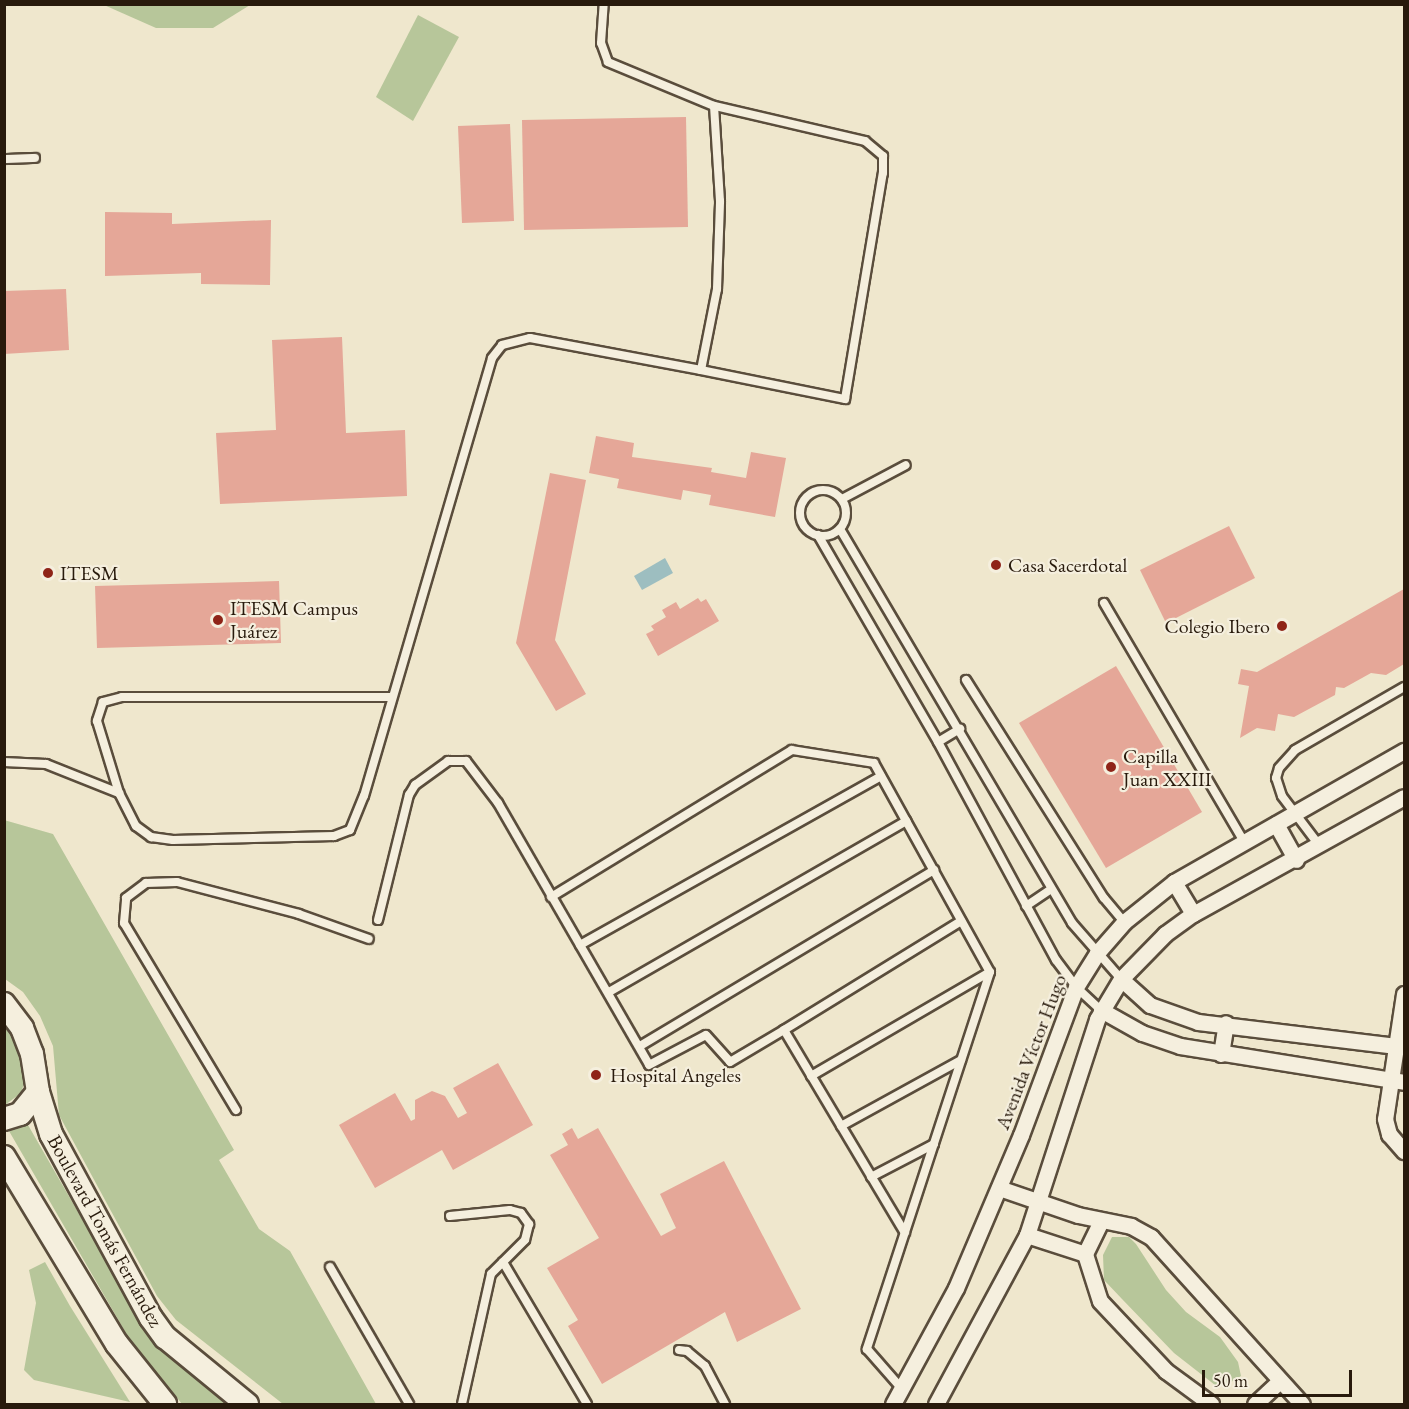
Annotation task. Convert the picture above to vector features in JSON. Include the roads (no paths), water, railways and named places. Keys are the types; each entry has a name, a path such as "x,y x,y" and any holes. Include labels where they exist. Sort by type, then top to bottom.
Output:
{"main road":[{"name":"Boulevard Tomás Fernández","path":"4,1004 22,1028 32,1054 38,1092 51,1134 151,1318 172,1344 247,1404"},
{"path":"4,1119 20,1114 38,1092"},
{"path":"4,1157 117,1344 165,1404"}],"street":[{"name":"Avenida Víctor Hugo","path":"893,1404 903,1390 956,1288 999,1188 1076,987 1097,952 1124,921 1174,882 1243,840 1276,824 1293,812 1404,751"},
{"path":"936,1404 1028,1235 1101,1010 1121,979 1165,934 1193,914 1296,860 1404,797"},
{"path":"1276,824 1296,860"},
{"path":"1174,882 1193,914"},
{"path":"1121,979 1150,1005 1167,1013 1198,1022 1226,1023 1399,1047"},
{"path":"1404,994 1398,1079 1385,1119 1389,1134 1404,1151"},
{"path":"1101,1010 1142,1033 1221,1054 1398,1079"},
{"path":"1221,1054 1226,1023"},
{"path":"999,1188 1101,1221 1131,1226 1151,1237 1279,1382 1302,1404"},
{"path":"1101,1221 1085,1254 1091,1282 1107,1311 1166,1371 1211,1404"},
{"path":"1028,1235 1085,1254"},
{"path":"1256,1404 1279,1382"}],"lane":[{"path":"391,696 111,699 99,706 97,721 119,793 136,826 160,839 344,834 355,824 492,358 502,345 530,338 845,399 883,173 883,156 865,141 714,106 608,62 602,55 604,4"},
{"path":"701,370 717,289 720,201 714,106"},
{"path":"4,159 35,158"},
{"path":"842,499 906,465"},
{"path":"818,535 840,529 847,514 842,499 821,490 802,503 805,526 818,535 938,742 1026,906 1076,987 1101,1010"},
{"path":"840,529 960,729 1072,923 1121,979"},
{"path":"1104,603 1243,840"},
{"path":"966,681 1104,898 1124,921"},
{"path":"1320,846 1293,812 1276,778 1284,759 1404,687"},
{"path":"938,742 960,729"},
{"path":"551,897 792,750 874,763 990,972 867,1349 903,1390"},
{"path":"378,920 408,795 415,785 448,761 466,761 475,768 609,992 649,1065 706,1035 730,1062 961,921"},
{"path":"4,762 46,764 119,793"},
{"path":"580,945 881,776"},
{"path":"609,992 906,821"},
{"path":"640,1046 934,870"},
{"path":"236,1110 124,923 122,914 126,898 146,883 177,882 300,914 369,939"},
{"path":"1026,906 1051,889"},
{"path":"812,1076 990,972"},
{"path":"784,1030 905,1233"},
{"path":"841,1126 961,1060"},
{"path":"871,1177 934,1144"},
{"path":"450,1216 510,1210 527,1218 530,1232 491,1274 462,1404"},
{"path":"503,1262 587,1404"},
{"path":"330,1267 410,1404"},
{"path":"679,1350 705,1366 725,1404"}],"water":[{"path":"665,558 673,573 642,590 634,576"}],"place":[{"name":"Casa Sacerdotal","path":"996,565"},
{"name":"ITESM","path":"48,573"},
{"name":"ITESM Campus Juárez","path":"218,620"},
{"name":"Colegio Ibero","path":"1282,626"},
{"name":"Capilla Juan XXIII","path":"1111,767"},
{"name":"Hospital Angeles","path":"596,1075"}]}
